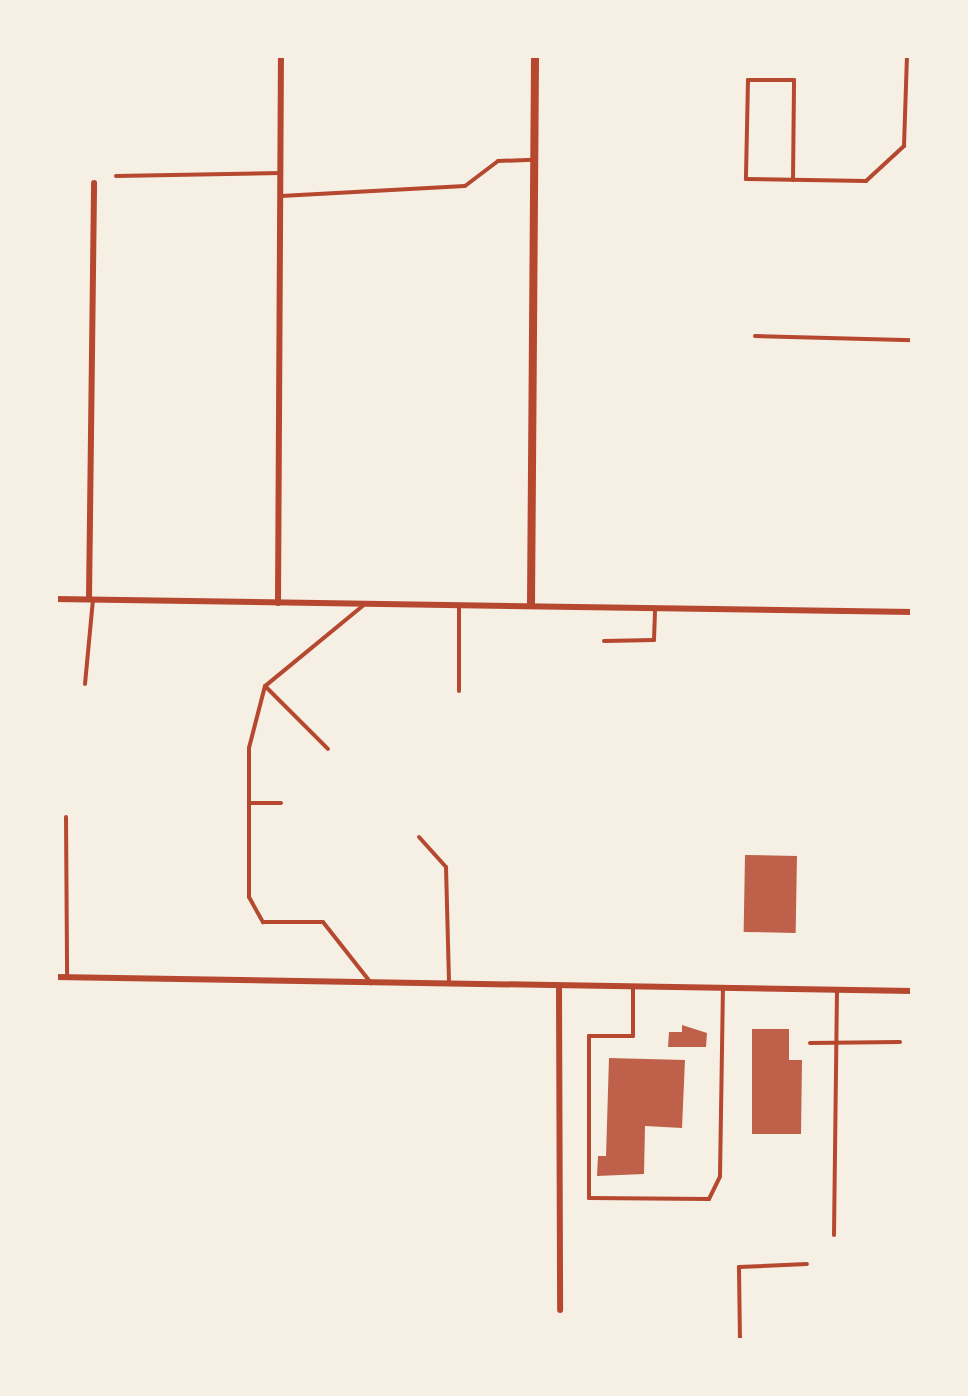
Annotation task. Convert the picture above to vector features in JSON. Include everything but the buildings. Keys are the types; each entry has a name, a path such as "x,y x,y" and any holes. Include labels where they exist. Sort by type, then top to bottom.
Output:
{"street":[{"path":"278,603 281,55"},
{"path":"531,605 535,55"},
{"path":"91,599 94,183"},
{"path":"55,598 913,612"},
{"path":"55,977 913,991"},
{"path":"559,987 560,1310"}],"lane":[{"path":"793,180 794,80 748,80 746,179 793,180 866,181 904,146 907,55"},
{"path":"281,196 464,186 498,162 534,160"},
{"path":"116,176 281,173"},
{"path":"755,336 913,340"},
{"path":"85,684 91,599"},
{"path":"365,604 265,686 249,748 249,803 252,913 263,922 323,922 371,983"},
{"path":"459,691 460,605"},
{"path":"604,640 654,640 654,609"},
{"path":"265,686 328,750"},
{"path":"249,803 281,802"},
{"path":"66,817 68,978"},
{"path":"420,837 446,867 449,984"},
{"path":"633,988 633,1036 589,1036 589,1198 709,1199 720,1176 723,989"},
{"path":"834,1235 837,990"},
{"path":"810,1043 900,1042"},
{"path":"740,1341 739,1267 807,1264"}]}
